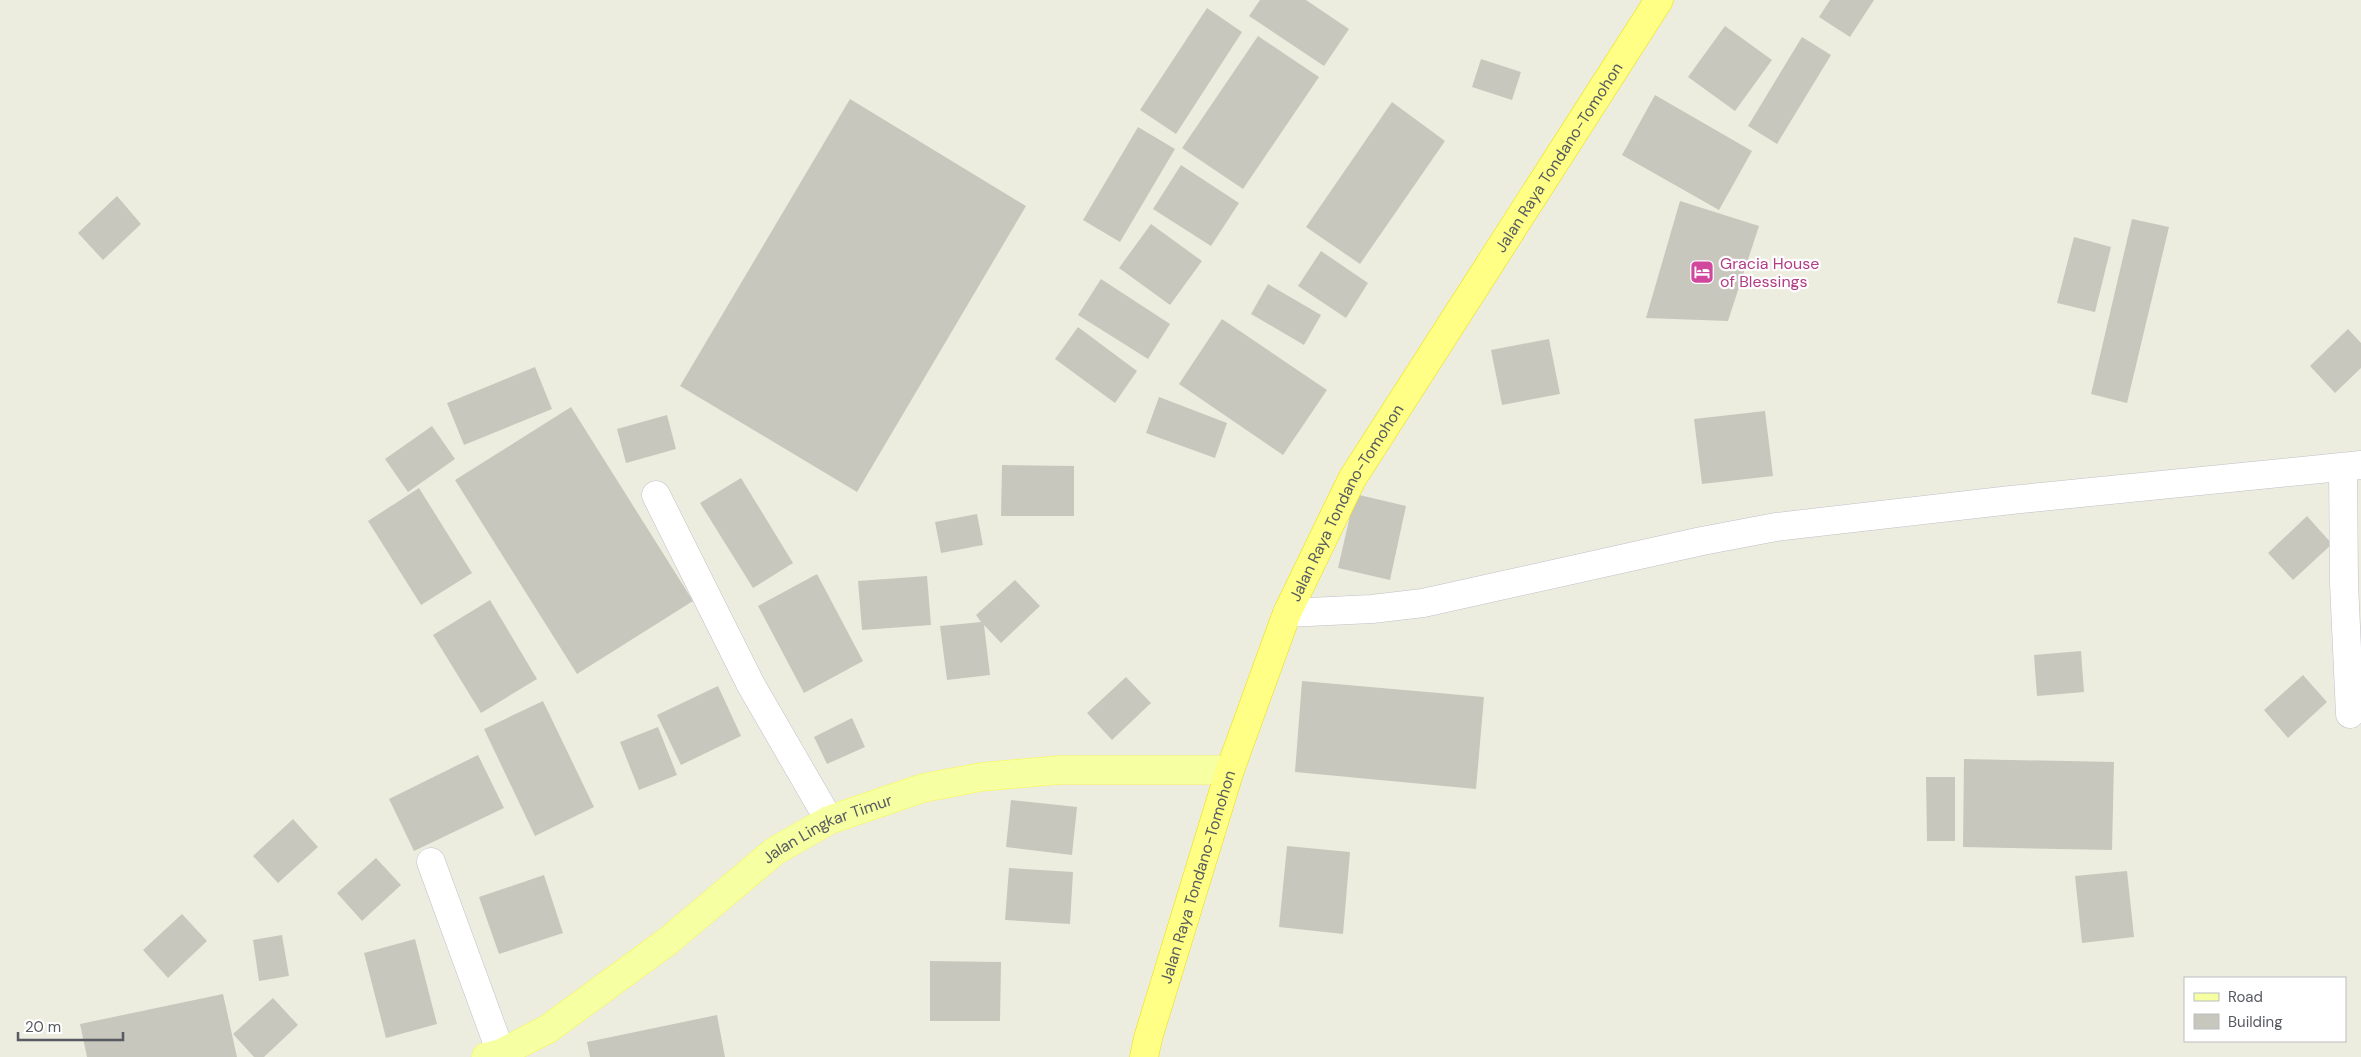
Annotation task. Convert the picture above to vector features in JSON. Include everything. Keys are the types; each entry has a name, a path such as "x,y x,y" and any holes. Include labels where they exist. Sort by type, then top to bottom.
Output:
{"highway":[{"name":"Jalan Raya Tondano-Tomohon","path":"1144,1057 1150,1029 1230,770 1288,613 1352,479 1659,0"}],"main road":[{"name":"Jalan Lingkar Timur","path":"494,1055 548,1029 590,1000 668,941 775,851 829,820 923,788 981,777 1059,770 1230,770"}],"street":[{"path":"1288,613 1372,609 1423,603 1702,541 1776,527 1875,515 2352,466 2344,583 2350,714"},
{"path":"656,495 751,685 829,820"},
{"path":"431,862 494,1055"}],"building":[{"path":"1260,0 1306,0 1349,29 1324,66 1249,16"},
{"path":"1830,0 1874,0 1850,37 1819,17"},
{"path":"1207,8 1242,32 1176,134 1140,110"},
{"path":"1725,26 1772,60 1735,111 1688,77"},
{"path":"1258,36 1319,77 1243,189 1182,148"},
{"path":"1802,37 1831,55 1777,144 1748,126"},
{"path":"1481,59 1521,72 1512,100 1472,87"},
{"path":"1655,95 1752,151 1719,210 1622,155"},
{"path":"850,99 1026,206 857,492 680,386"},
{"path":"1392,102 1445,141 1360,264 1306,227"},
{"path":"1138,127 1175,149 1120,242 1083,220"},
{"path":"1181,165 1239,203 1211,246 1153,209"},
{"path":"117,196 141,224 103,260 78,233"},
{"name":"Gracia House of Blessings","path":"1680,201 1759,226 1728,321 1646,318"},
{"path":"2132,219 2169,227 2127,403 2091,394"},
{"path":"1151,224 1202,261 1170,305 1119,268"},
{"path":"2074,237 2111,247 2095,312 2057,303"},
{"path":"1321,251 1368,283 1346,318 1298,286"},
{"path":"1101,279 1170,324 1148,359 1078,315"},
{"path":"1268,284 1321,315 1304,345 1251,314"},
{"path":"1222,319 1327,390 1283,455 1179,384"},
{"path":"1078,327 1137,371 1115,403 1055,359"},
{"path":"2348,329 2361,343 2361,368 2335,393 2310,366"},
{"path":"1549,339 1560,394 1502,405 1491,350"},
{"path":"535,367 552,409 464,445 447,403"},
{"path":"1159,397 1227,423 1215,458 1146,433"},
{"path":"571,407 693,601 577,674 455,480"},
{"path":"1765,411 1773,476 1702,484 1694,419"},
{"path":"667,415 676,449 626,463 617,429"},
{"path":"432,426 455,459 408,492 385,459"},
{"path":"1002,465 1074,466 1074,516 1001,516"},
{"path":"741,478 793,563 753,588 700,503"},
{"path":"419,488 472,573 421,605 368,521"},
{"path":"1355,494 1406,506 1390,580 1338,568"},
{"path":"977,514 983,545 941,553 935,522"},
{"path":"2307,516 2332,544 2293,580 2268,553"},
{"path":"817,574 863,661 804,693 758,606"},
{"path":"927,576 931,625 862,630 858,581"},
{"path":"1015,580 1040,606 1001,643 984,625 990,675 947,680 940,626 981,622 976,615"},
{"path":"490,600 537,679 481,713 433,635"},
{"path":"2081,651 2084,692 2037,696 2034,655"},
{"path":"2303,675 2327,702 2288,738 2264,710"},
{"path":"1126,677 1151,703 1112,740 1087,713"},
{"path":"1302,681 1484,697 1476,789 1295,772"},
{"path":"718,686 741,736 681,765 657,715"},
{"path":"543,701 594,807 535,836 484,729"},
{"path":"852,718 865,747 827,764 814,737"},
{"path":"658,727 677,775 639,790 620,742"},
{"path":"478,755 504,808 414,851 389,799"},
{"path":"1964,759 2114,762 2112,850 1963,847"},
{"path":"1926,777 1955,777 1955,841 1927,841"},
{"path":"1011,800 1077,807 1072,855 1006,847"},
{"path":"293,819 318,847 278,883 253,856"},
{"path":"1287,846 1350,852 1343,934 1279,927"},
{"path":"376,858 401,885 362,921 337,893"},
{"path":"1009,868 1073,872 1070,924 1005,920"},
{"path":"2127,871 2134,937 2082,943 2075,876"},
{"path":"544,875 563,933 499,954 479,897"},
{"path":"182,914 207,941 168,978 143,950"},
{"path":"282,935 289,976 259,981 253,940"},
{"path":"415,939 437,1024 386,1038 364,953"},
{"path":"930,961 1001,962 1000,1021 930,1021"},
{"path":"223,994 237,1057 87,1057 80,1024"},
{"path":"273,998 298,1025 264,1057 254,1057 233,1034"},
{"path":"717,1015 725,1057 590,1057 587,1042"}],"place":[{"name":"Gracia House of Blessings","path":"1702,272"}]}
